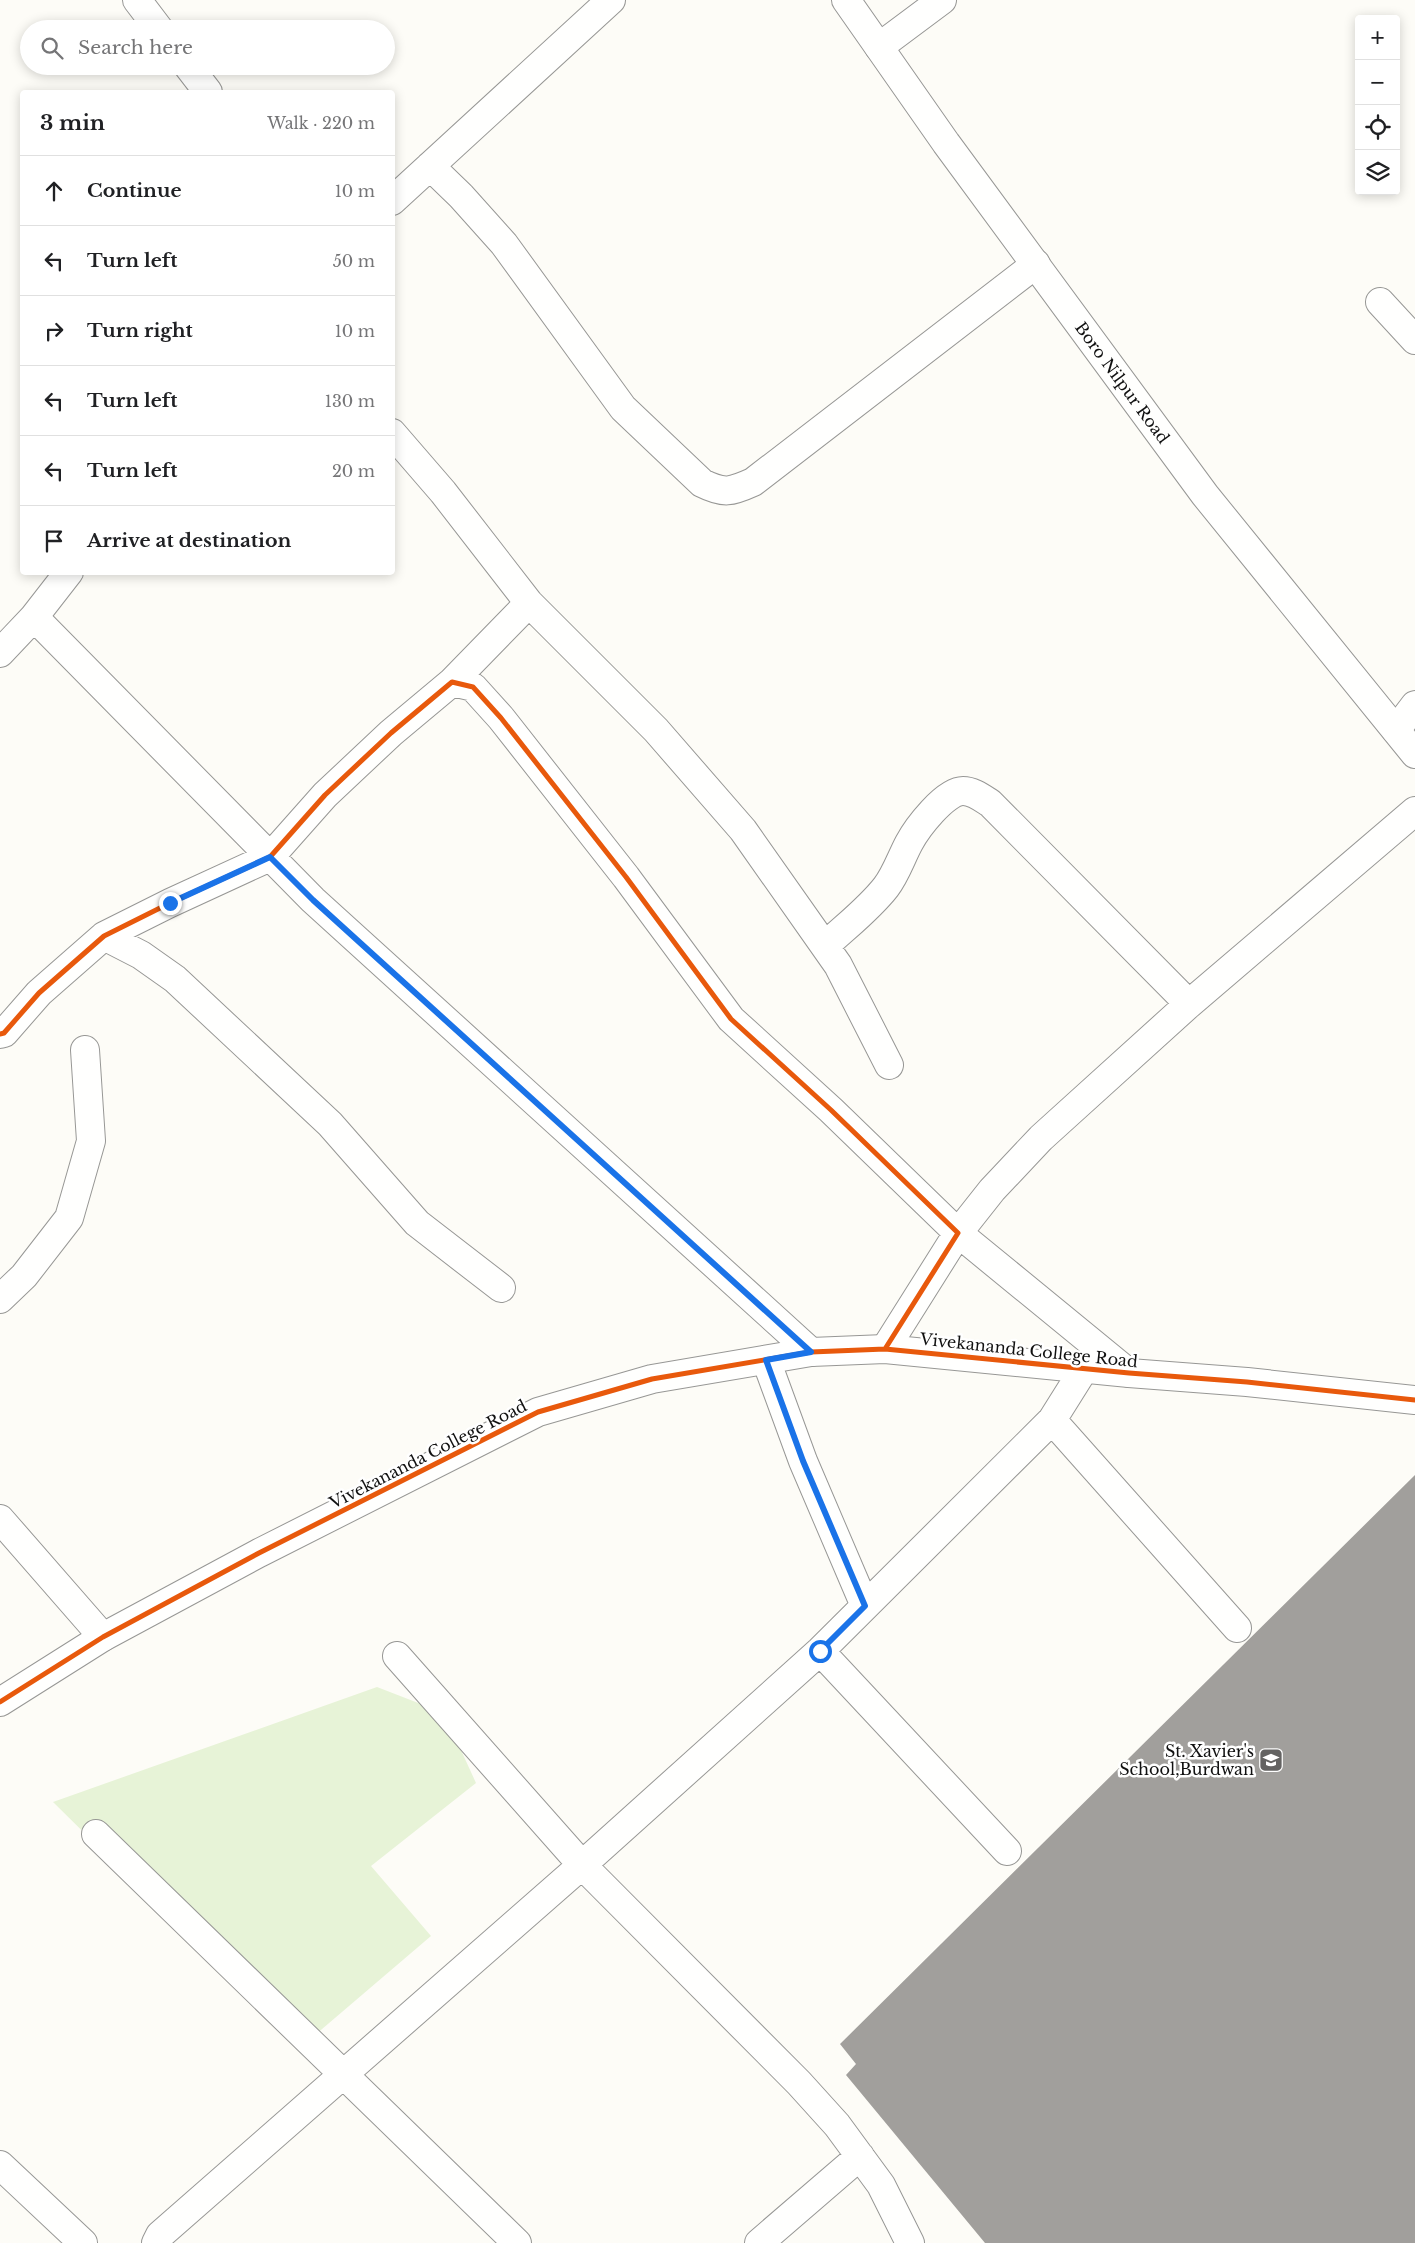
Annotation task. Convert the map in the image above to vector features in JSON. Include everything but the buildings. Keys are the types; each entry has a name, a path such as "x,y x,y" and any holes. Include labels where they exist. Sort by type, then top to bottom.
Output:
{"street":[{"path":"137,0 152,20"},
{"path":"395,198 611,0"},
{"name":"Boro Nilpur Road","path":"846,0 946,143 1205,495 1415,754"},
{"path":"879,47 942,0"},
{"path":"195,75 206,90"},
{"path":"430,166 461,196 504,244 623,408 702,483 718,490 734,491 753,482 1036,264"},
{"path":"1380,302 1415,340"},
{"path":"395,437 443,492 529,603 656,730 743,830 838,965 889,1064"},
{"path":"0,653 34,617 68,575"},
{"path":"0,1034 4,1033 40,993 104,936 270,857 325,795 392,733 452,682 529,603"},
{"path":"34,617 313,900 811,1352"},
{"path":"452,682 473,687 501,718 626,877 731,1019 831,1110 958,1233 1129,1373"},
{"path":"1396,730 1415,706"},
{"path":"825,946 885,888 899,866 910,842 930,815 947,796 962,790 976,794 990,804 1189,1004"},
{"path":"885,1348 958,1233 992,1190 1041,1138 1189,1004 1415,811"},
{"path":"104,936 141,955 175,979 330,1124 417,1223 501,1288"},
{"path":"0,1299 24,1276 70,1218 92,1141 85,1050"},
{"name":"Vivekananda College Road","path":"0,1702 103,1637 259,1553 538,1412 652,1379 811,1352 885,1348 1084,1369 1247,1382 1415,1400"},
{"path":"766,1360 803,1461 865,1606"},
{"path":"156,2243 160,2235 582,1865 820,1651 1052,1420 1084,1369"},
{"path":"1052,1420 1237,1628"},
{"path":"0,1519 103,1637"},
{"path":"820,1651 1007,1851"},
{"path":"397,1656 582,1865 799,2083 838,2125 881,2185 910,2243"},
{"path":"96,1834 516,2243"},
{"path":"758,2243 860,2156"},
{"path":"0,2165 83,2243"}],"green space":[{"path":"377,1687 444,1713 476,1783 371,1866 431,1936 301,2047 53,1802"}],"cycle path":[{"path":"0,1034 4,1033 39,993 104,936 270,857 325,795 391,733 452,682 473,687 501,718 626,877 731,1019 831,1110 958,1233 885,1349"},
{"path":"0,1702 103,1637 259,1553 538,1412 652,1379 811,1352 885,1349 1129,1373 1247,1382 1415,1400"}],"place":[{"name":"St. Xavier's School,Burdwan","path":"1271,1760"}],"route":[{"path":"170,903 270,857 313,900 811,1352 766,1360 803,1461 865,1606 820,1651"}]}
